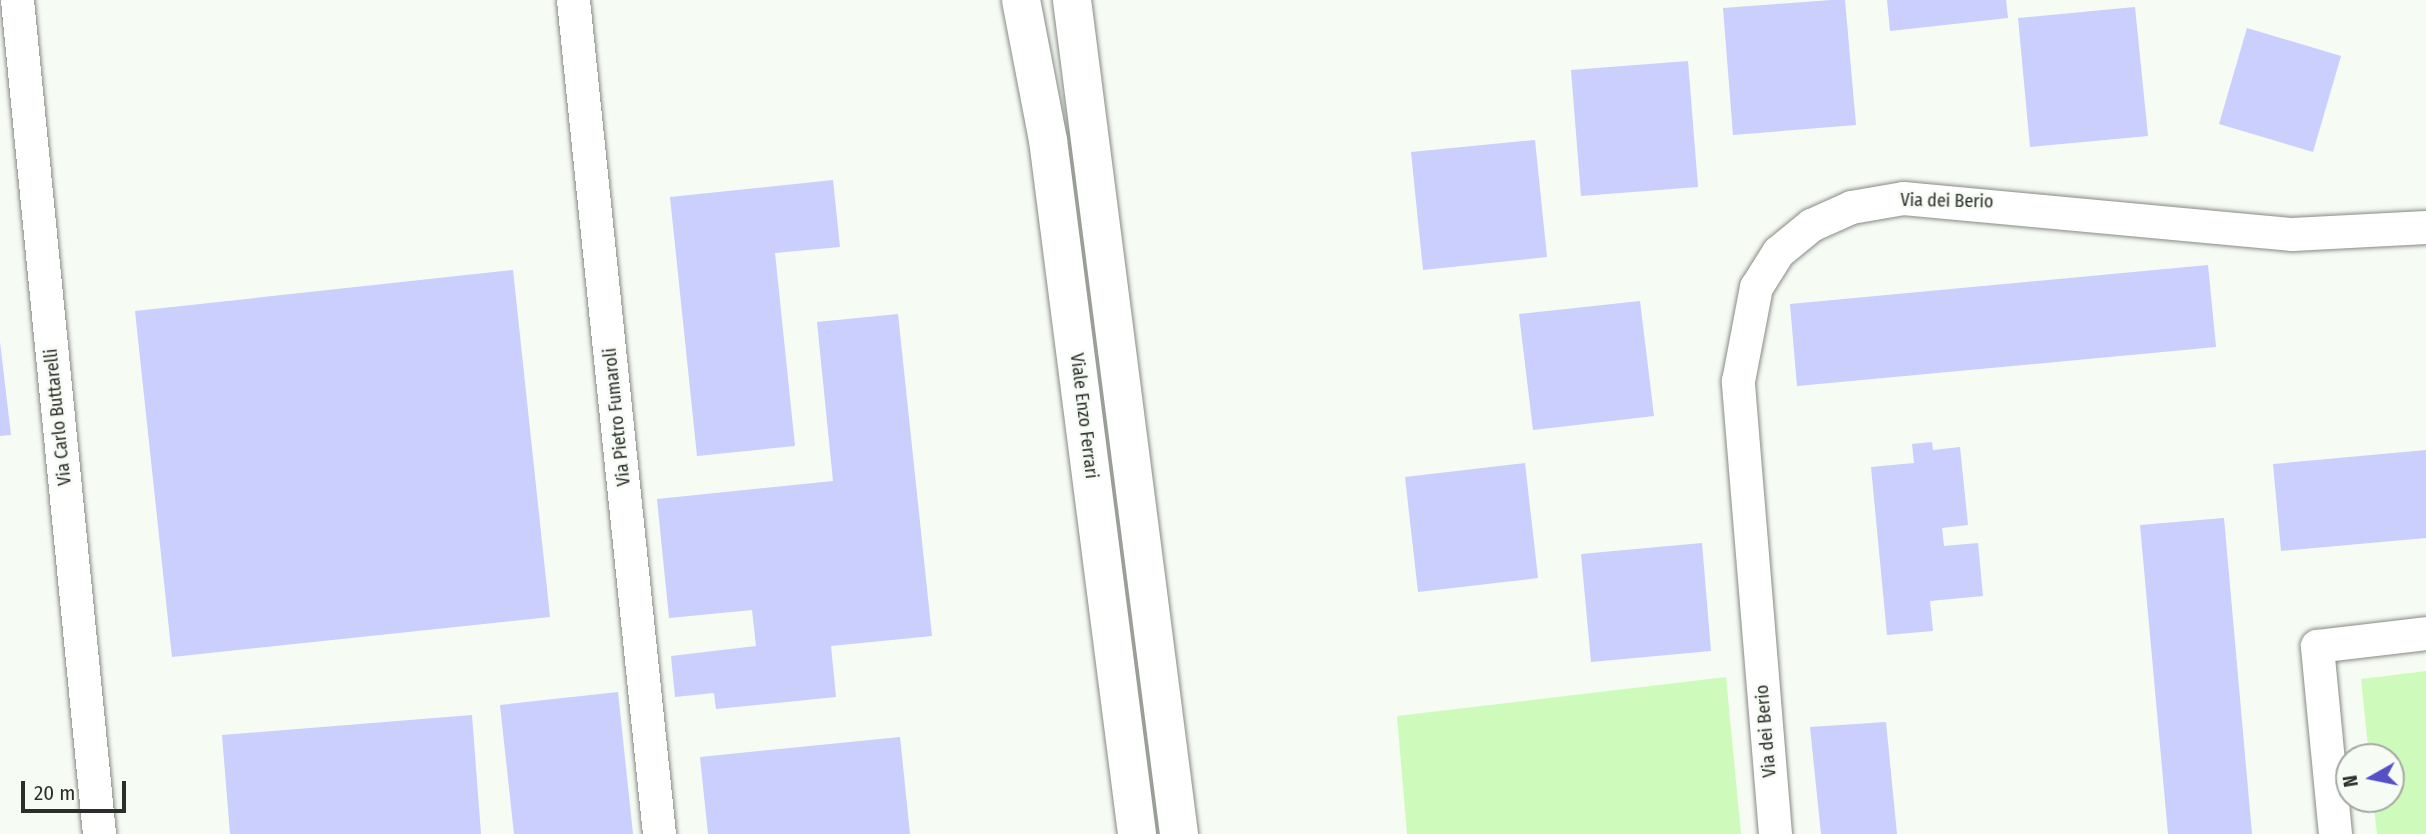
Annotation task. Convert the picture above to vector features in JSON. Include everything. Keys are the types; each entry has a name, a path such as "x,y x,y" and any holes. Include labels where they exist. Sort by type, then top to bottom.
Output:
{"main road":[{"name":"Viale Enzo Ferrari","path":"1021,0 1048,140 1137,834"},
{"path":"1072,0 1179,834"}],"street":[{"name":"Via Carlo Buttarelli","path":"17,0 99,834"},
{"name":"Via Pietro Fumaroli","path":"573,0 659,834"},
{"name":"Via dei Berio","path":"1775,834 1738,381 1756,287 1779,252 1811,225 1851,207 1903,198 2292,234 2426,227"},
{"path":"2334,834 2316,646 2426,633"}],"green space":[{"path":"2426,671 2426,834 2377,834 2375,813 2405,813 2405,743 2368,743 2361,679"},
{"path":"1726,677 1741,834 1407,834 1397,716"}],"building":[{"path":"1845,0 1856,125 1733,135 1723,8"},
{"path":"1887,0 2006,0 2008,18 1890,31"},
{"path":"2135,7 2148,136 2030,147 2018,18"},
{"path":"2247,28 2341,56 2313,152 2219,124"},
{"path":"1688,61 1698,187 1581,196 1571,70"},
{"path":"1535,140 1547,257 1423,270 1411,152"},
{"path":"833,180 840,247 775,253 795,446 697,456 670,197"},
{"path":"2208,265 2216,347 1797,386 1790,304"},
{"path":"513,270 550,617 172,657 135,311"},
{"path":"1640,301 1654,416 1533,430 1519,314"},
{"path":"898,314 932,636 831,646 836,697 716,709 714,693 675,697 671,656 756,646 752,610 669,618 657,499 833,481 817,322"},
{"path":"0,342 11,435 0,436"},
{"path":"1932,442 1933,450 1960,447 1968,525 1942,528 1944,546 1978,543 1983,596 1930,601 1933,631 1887,635 1871,467 1914,463 1912,444"},
{"path":"2426,450 2426,538 2281,551 2273,464"},
{"path":"1525,463 1538,578 1418,592 1405,477"},
{"path":"2224,518 2252,834 2168,834 2140,525"},
{"path":"1702,543 1711,651 1591,662 1581,554"},
{"path":"618,692 633,834 514,834 500,705"},
{"path":"472,715 481,834 230,834 222,735"},
{"path":"1886,722 1897,834 1821,834 1810,727"},
{"path":"900,737 910,834 708,834 700,757"}]}
